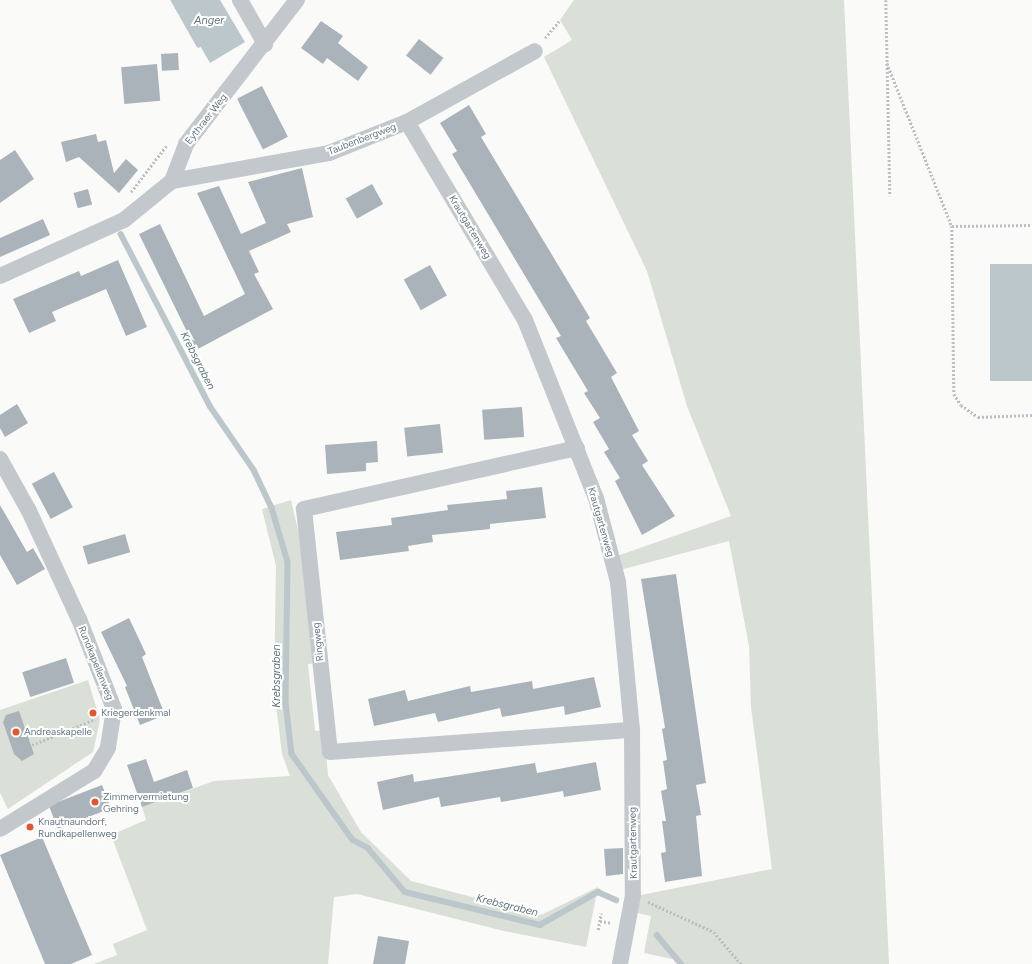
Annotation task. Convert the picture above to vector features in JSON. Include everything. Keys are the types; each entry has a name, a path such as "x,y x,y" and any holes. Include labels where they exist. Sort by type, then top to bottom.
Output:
{"street":[{"path":"240,0 265,44"},
{"name":"Eythraer Weg","path":"172,181 186,144 265,44 297,0"},
{"name":"Taubenbergweg","path":"172,181 329,153 407,122 535,51"},
{"name":"Krautgartenweg","path":"407,122 525,320 596,498 618,582 632,730 634,895 620,964"},
{"path":"0,276 124,220 172,181"},
{"name":"Ringweg","path":"577,448 304,509 330,752 632,730"},
{"name":"Rundkapellenweg","path":"0,459 29,511 79,619 114,709 108,748 94,771 0,829"}],"path":[{"path":"886,0 890,196"},
{"path":"535,51 560,20"},
{"path":"887,63 952,226 954,394 961,405 978,416 1032,415"},
{"path":"952,226 1032,225"},
{"path":"32,745 99,717"},
{"path":"634,895 714,932 742,964"},
{"path":"598,930 601,913"}],"shaded area":[{"path":"574,0 844,0 889,964 681,964 677,960 644,953 651,916 637,913 641,895 772,869 751,707 749,646 729,541 620,570 617,556 731,516 687,406 647,271 544,57 572,40 560,20"},
{"path":"291,500 305,560 317,663 308,664 315,731 324,730 328,775 361,832 411,881 541,915 598,887 586,947 504,931 357,894 334,897 328,964 94,964 117,955 113,944 147,930 111,835 146,820 142,807 214,781 290,776 282,754 274,688 276,566 262,509"},
{"path":"88,680 100,720 93,752 8,809 0,793 0,710"}],"water":[{"name":"Anger","path":"174,0 220,0 245,42 210,63"},
{"path":"990,264 1032,264 1032,381 990,381"}],"building":[{"path":"321,21 343,36 338,43 368,67 358,81 327,58 323,64 301,48"},
{"path":"419,39 443,58 430,75 406,56"},
{"path":"178,53 179,70 162,71 161,54"},
{"path":"157,64 160,101 124,104 121,67"},
{"path":"262,86 288,137 263,149 237,99"},
{"path":"469,105 486,134 481,137 590,318 586,321 617,373 611,377 639,431 632,435 648,461 642,465 675,516 642,535 615,481 620,478 604,452 609,449 593,422 600,418 584,393 588,391 556,338 561,336 452,154 457,151 440,123"},
{"path":"96,134 98,142 106,140 114,173 126,159 138,170 119,193 79,157 66,162 61,142"},
{"path":"15,150 34,179 0,203 0,160"},
{"path":"302,168 313,217 287,224 291,232 249,251 259,272 254,274 273,309 196,350 139,234 160,224 204,316 245,294 197,193 219,186 241,234 266,223 248,182"},
{"path":"372,184 383,204 357,219 346,199"},
{"path":"88,189 92,204 78,208 74,193"},
{"path":"43,219 50,235 0,257 0,238"},
{"path":"118,260 147,327 126,336 106,289 52,312 56,321 29,333 13,299 79,271 81,276"},
{"path":"430,265 447,296 421,310 404,280"},
{"path":"17,404 28,423 5,437 0,428 0,415"},
{"path":"522,407 524,437 484,440 482,410"},
{"path":"440,424 443,453 407,457 404,428"},
{"path":"377,441 378,462 366,463 366,471 327,474 325,445"},
{"path":"54,472 73,507 51,519 32,484"},
{"path":"542,487 546,518 490,524 490,529 432,535 433,542 408,546 409,551 340,560 336,532 392,525 391,518 448,510 447,505 507,499 506,491"},
{"path":"0,505 27,552 33,548 45,569 17,585 0,555"},
{"path":"125,534 130,552 88,564 83,546"},
{"path":"676,574 706,783 696,785 701,815 696,816 702,876 665,882 661,853 666,852 662,821 666,821 661,791 667,789 663,761 667,760 662,729 665,728 641,579"},
{"path":"129,618 146,654 142,657 165,715 140,725 125,687 127,686 101,632"},
{"path":"66,658 74,683 30,697 22,672"},
{"path":"594,677 601,707 565,715 564,706 502,717 500,708 438,722 435,713 374,726 368,699 405,690 408,701 470,686 471,692 532,681 533,689"},
{"name":"Andreaskapelle","path":"19,711 34,754 22,761 14,754 3,722 6,715"},
{"path":"146,759 154,782 187,770 193,788 142,807 127,765"},
{"path":"596,762 601,790 564,797 563,791 501,802 500,797 441,807 439,797 383,810 377,782 413,774 414,782 535,763 537,773"},
{"path":"102,785 111,808 58,829 49,805"},
{"path":"42,837 92,955 71,964 45,964 0,855"},
{"path":"623,848 623,874 606,876 604,849"},
{"path":"378,936 409,941 405,964 373,964"}],"waterway":[{"name":"Krebsgraben","path":"174,0 199,44"},
{"name":"Krebsgraben","path":"121,234 210,406 254,470 272,508 288,562 286,703 292,754 353,840 368,848 405,892 540,925 598,892 616,900"},
{"name":"Krebsgraben","path":"657,935 681,964"}],"place":[{"name":"Kriegerdenkmal","path":"93,713"},
{"name":"Andreaskapelle","path":"16,732"},
{"name":"Zimmervermietung Gehring","path":"95,802"},
{"name":"Knautnaundorf, Rundkapellenweg","path":"30,827"}]}
